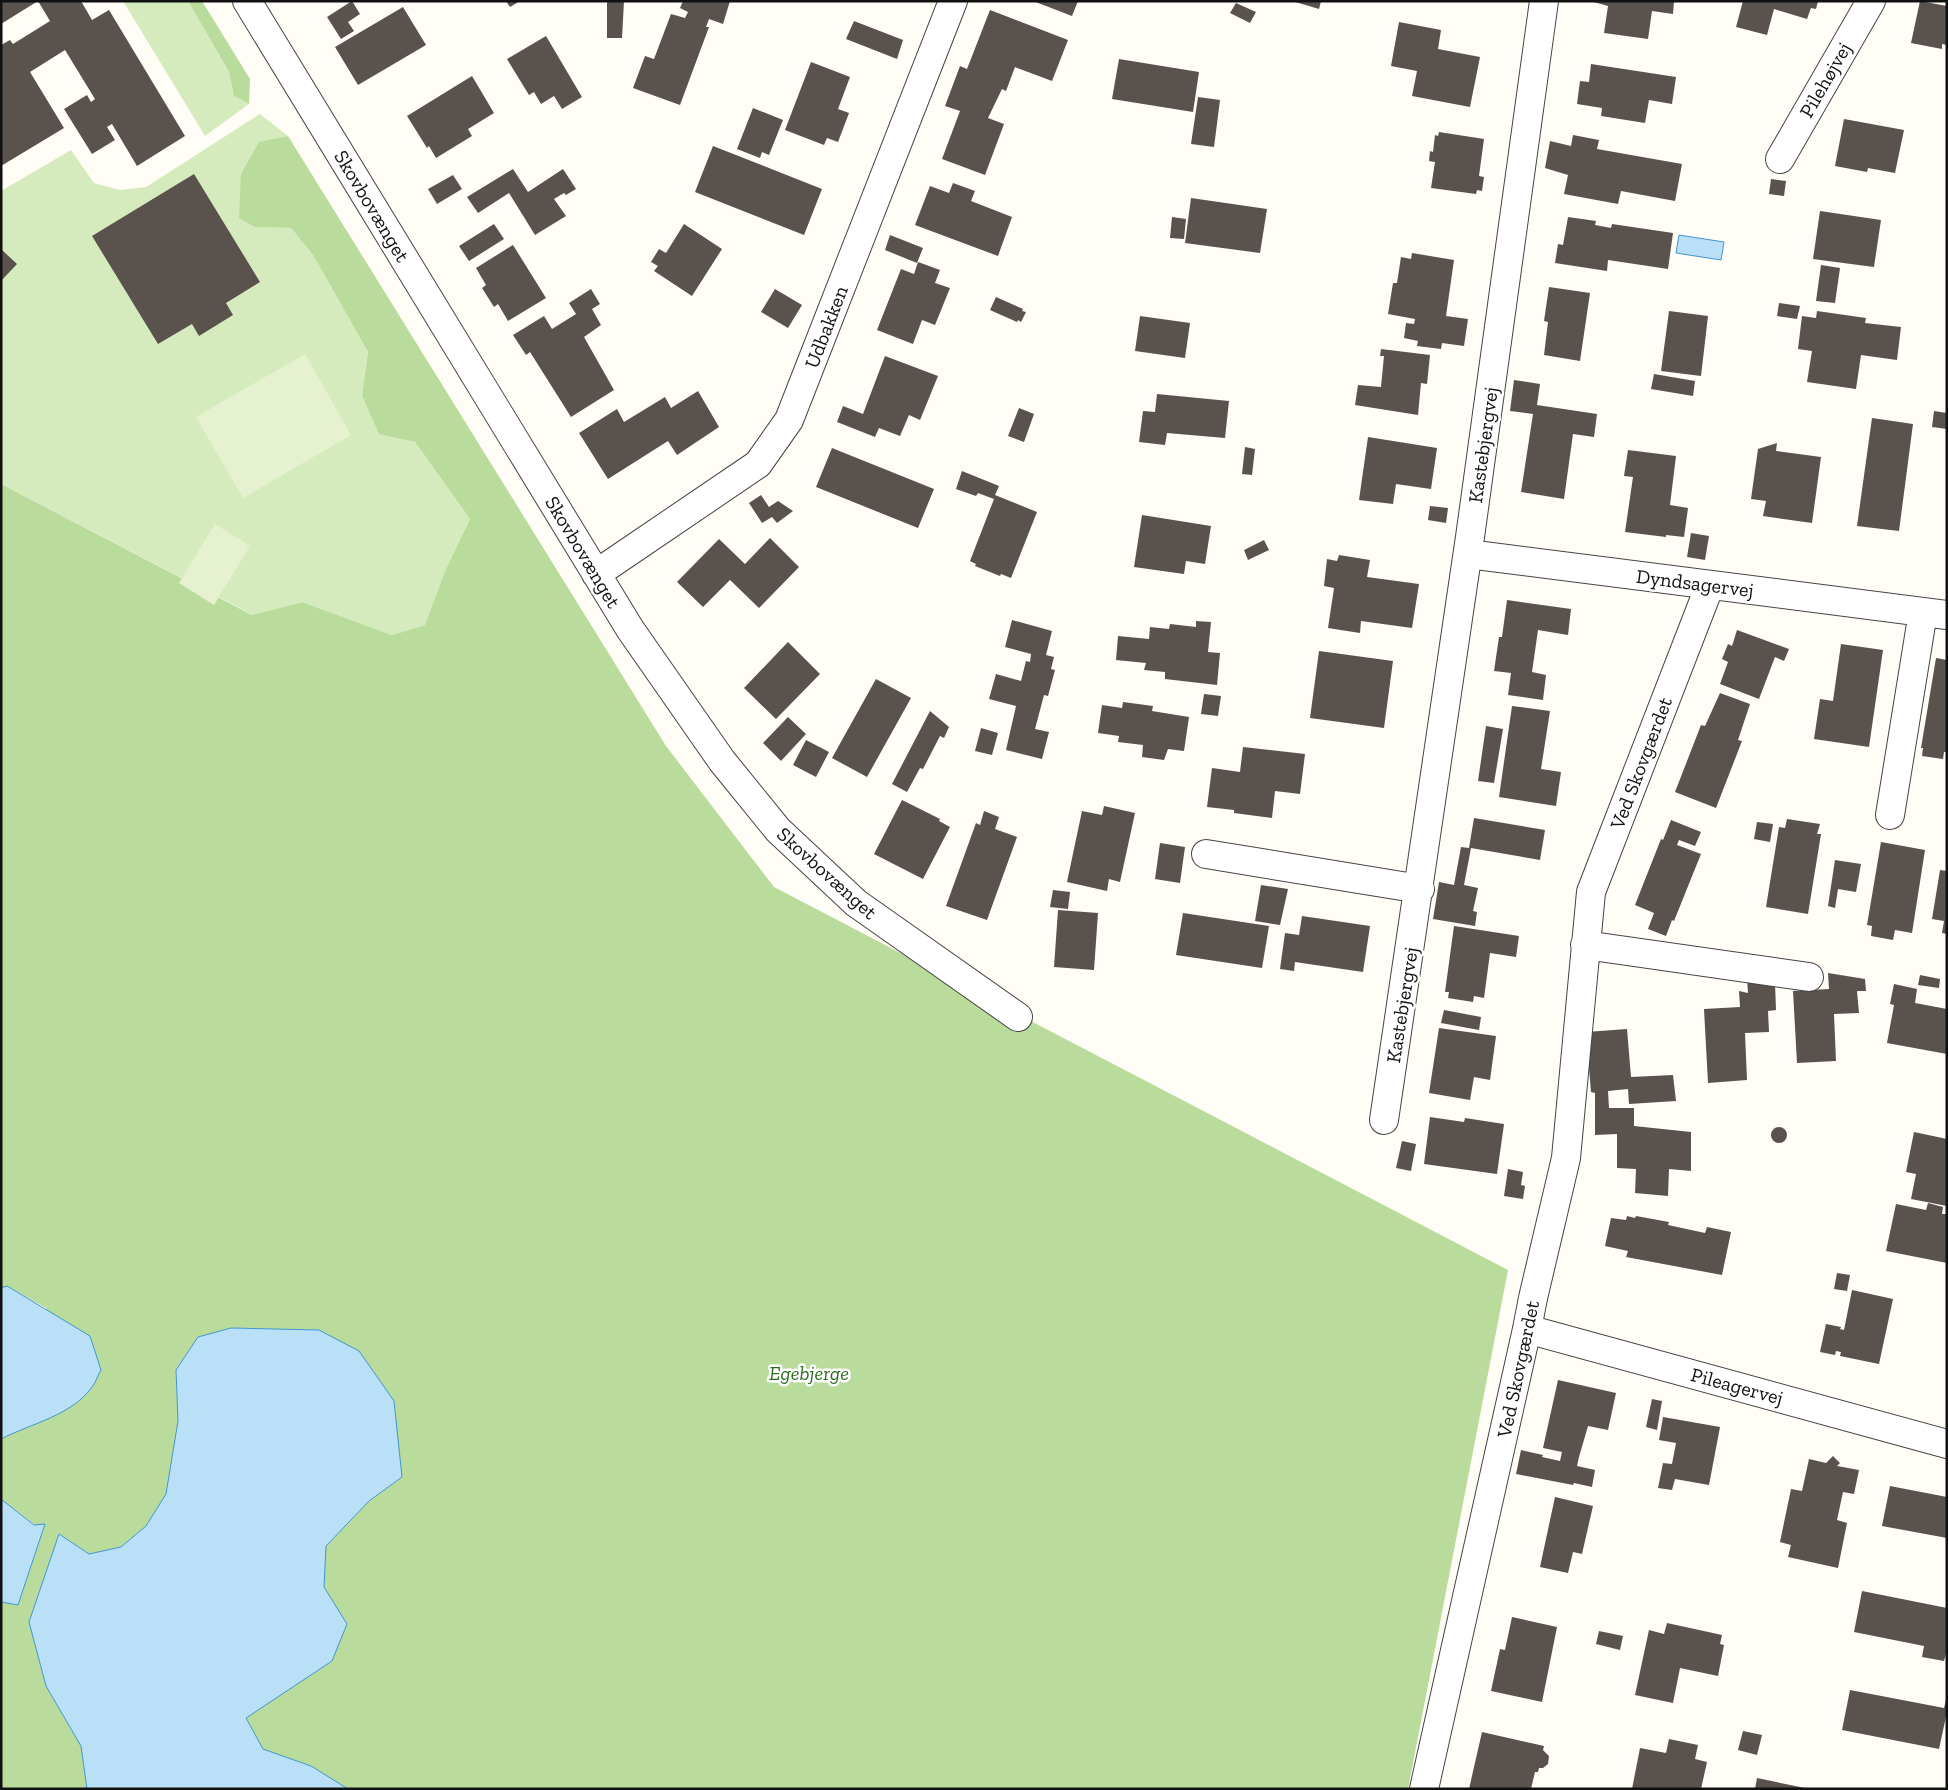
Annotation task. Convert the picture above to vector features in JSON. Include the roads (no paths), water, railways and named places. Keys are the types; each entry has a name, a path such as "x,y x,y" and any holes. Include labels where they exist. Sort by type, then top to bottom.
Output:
{"street":[{"name":"Skovbovænget","path":"247,1 630,629 722,761 778,830 856,904 1018,1017"},
{"name":"Udbakken","path":"596,574 758,464 789,420 954,1"},
{"name":"Kastebjergvej","path":"1384,1120 1420,889 1468,554 1544,1"},
{"name":"Pilehøjvej","path":"1780,159 1871,1"},
{"name":"Dyndsagervej","path":"1468,554 1935,613 1890,815"},
{"name":"Ved Skovgærdet","path":"1424,1789 1566,1158 1591,892 1710,585"},
{"path":"1206,854 1420,889"},
{"path":"1585,945 1809,977"},
{"name":"Pileagervej","path":"1527,1329 1947,1444"}],"water":[{"path":"1679,235 1724,242 1721,260 1676,253"},
{"path":"7,1286 90,1336 101,1370 92,1387 73,1405 50,1418 1,1439 1,1288"},
{"path":"231,1328 319,1330 359,1351 394,1401 402,1477 369,1501 326,1546 324,1587 347,1624 332,1661 246,1718 263,1749 311,1766 348,1789 87,1789 81,1746 46,1686 29,1622 59,1534 89,1554 121,1547 146,1526 166,1494 178,1421 176,1370 198,1337"},
{"path":"1,1499 34,1525 45,1524 18,1605 1,1602"}],"park label":[{"name":"Egebjerge","path":"809,1373"}]}
